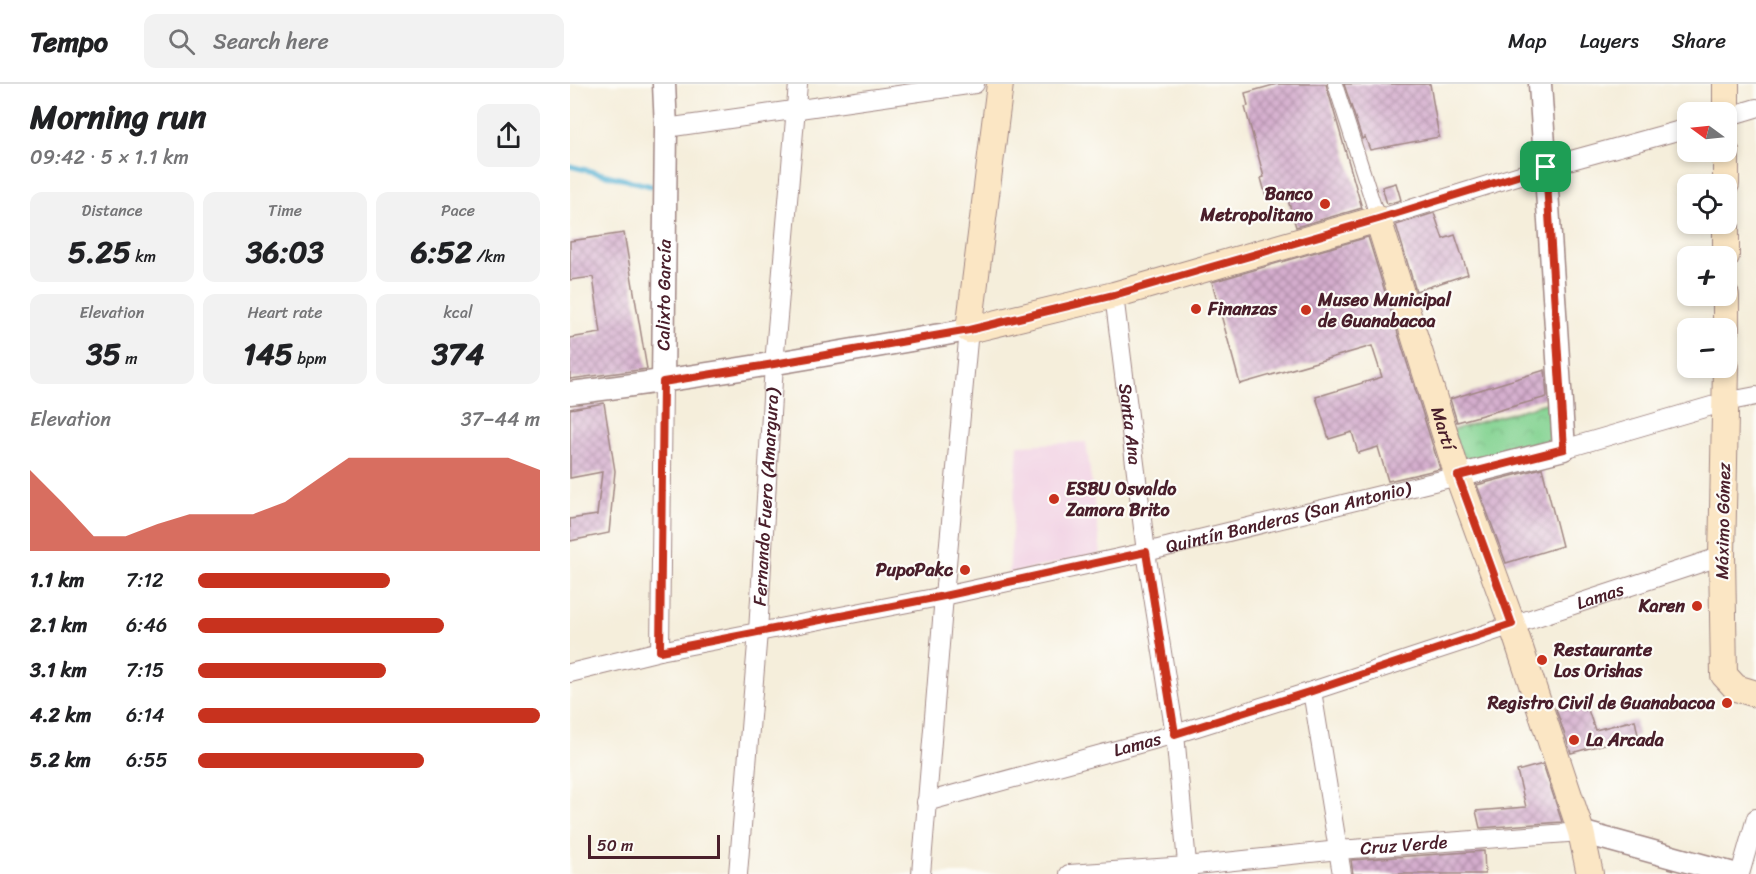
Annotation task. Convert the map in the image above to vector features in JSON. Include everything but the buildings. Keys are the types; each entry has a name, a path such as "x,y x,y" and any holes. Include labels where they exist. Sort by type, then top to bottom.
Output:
{"main road":[{"path":"1000,84 969,330 1114,295 1378,219"},
{"path":"1726,84 1726,102"},
{"name":"Martí","path":"1378,219 1458,476 1512,624 1581,832 1590,874"},
{"name":"Máximo Gómez","path":"1725,378 1722,556 1724,675 1736,688 1756,694"}],"street":[{"name":"Calixto García","path":"660,651 666,128 664,84"},
{"name":"Fernando Fuero (Amargura)","path":"738,874 758,632 774,364 798,84"},
{"path":"666,128 975,84"},
{"name":"Martí","path":"1335,84 1378,219"},
{"path":"1540,84 1564,449"},
{"path":"1737,112 1756,108"},
{"path":"1378,219 1546,167 1677,131"},
{"name":"Santa Ana","path":"1114,295 1146,552 1175,734 1188,870"},
{"path":"570,393 663,382 969,330 921,874"},
{"name":"Quintín Banderas (San Antonio)","path":"570,673 660,651 944,596 1146,552 1564,449 1725,402 1756,396"},
{"name":"Lamas","path":"926,802 1175,734 1722,556"},
{"path":"1312,691 1342,874"},
{"path":"1740,874 1756,818"},
{"name":"Cruz Verde","path":"1069,874 1188,870 1339,850 1581,832 1734,874"}],"shaded area":[{"name":"ESBU Osvaldo Zamora Brito","path":"1086,442 1101,553 1009,574 1018,445"}],"green space":[{"path":"1553,401 1557,443 1465,469 1452,430"}],"waterway":[{"path":"570,166 651,186"}],"place":[{"name":"Banco Metropolitano","path":"1325,204"},
{"name":"Finanzas","path":"1196,309"},
{"name":"Museo Municipal de Guanabacoa","path":"1306,310"},
{"name":"ESBU Osvaldo Zamora Brito","path":"1054,499"},
{"name":"PupoPakc","path":"965,570"},
{"name":"Karen","path":"1697,606"},
{"name":"Restaurante Los Orishas","path":"1542,660"},
{"name":"Registro Civil de Guanabacoa","path":"1727,703"},
{"name":"La Arcada","path":"1574,740"}],"route":[{"path":"1546,167 1564,449 1458,476 1512,624 1175,734 1146,552 944,596 660,651 663,382 969,330 1114,295 1378,219 1546,167"}]}
